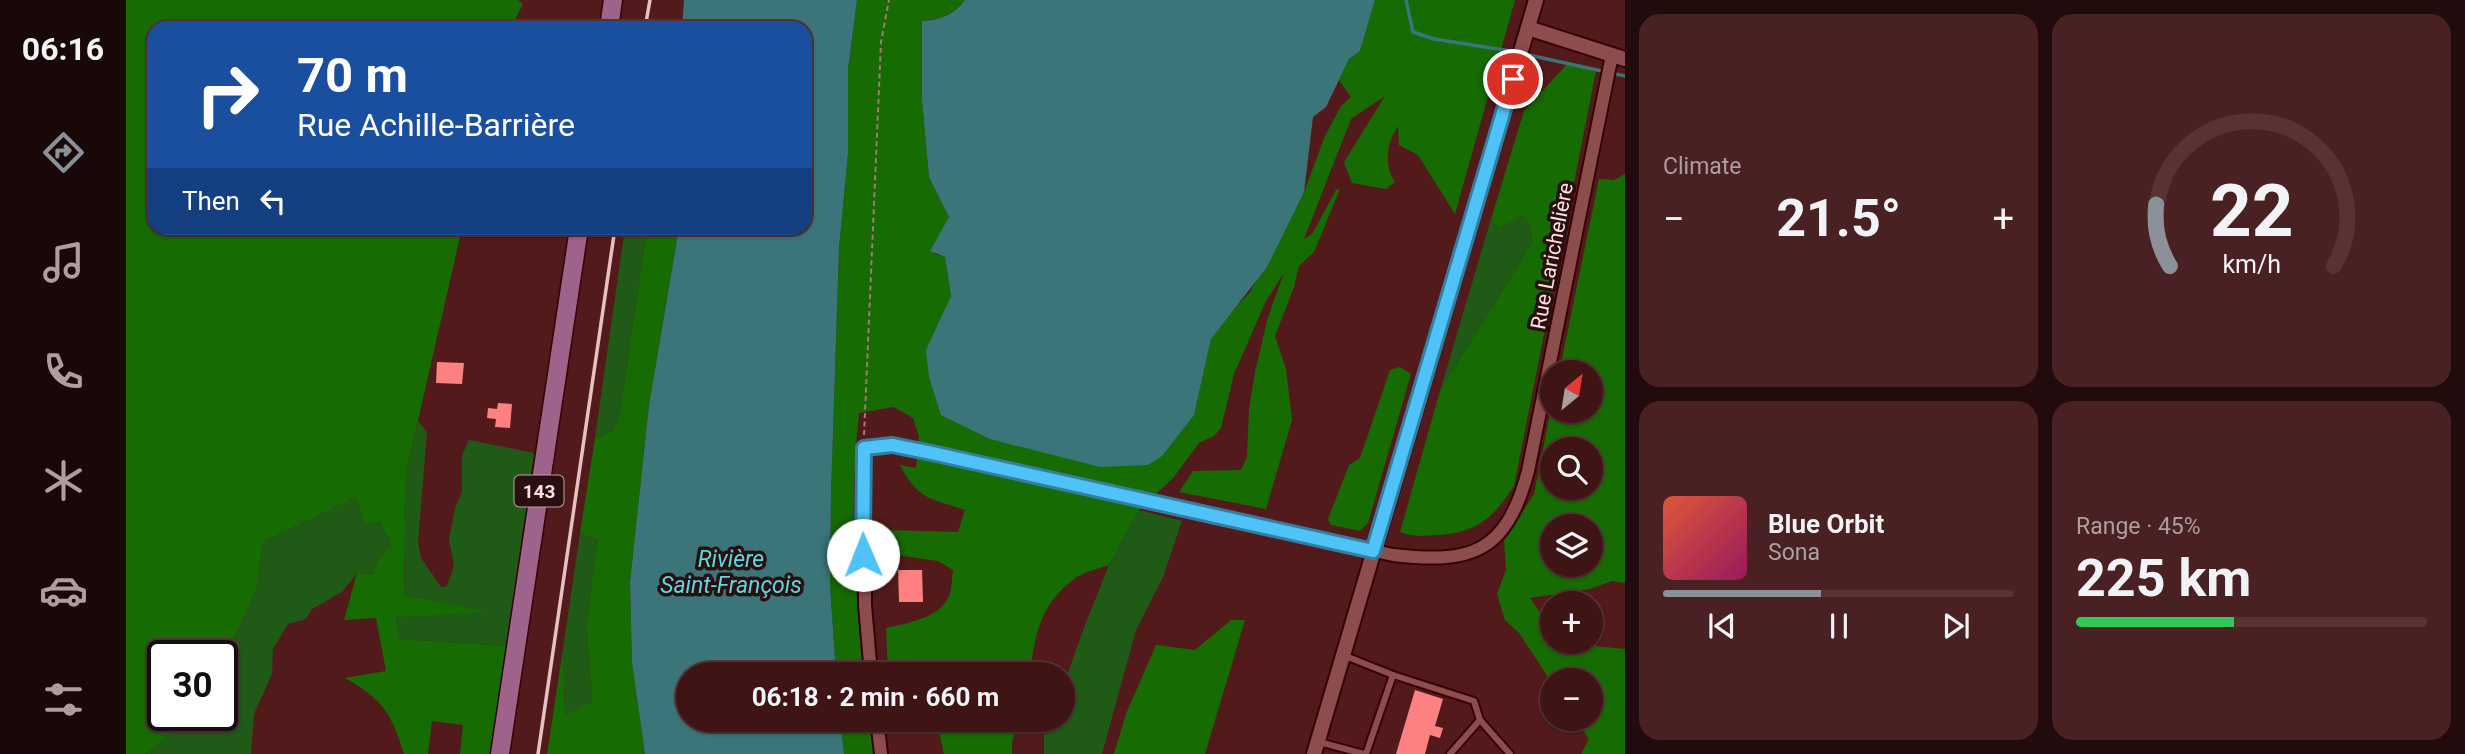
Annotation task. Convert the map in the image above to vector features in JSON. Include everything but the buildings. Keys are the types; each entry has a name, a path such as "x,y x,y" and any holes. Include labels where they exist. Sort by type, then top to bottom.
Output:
{"main road":[{"path":"610,21 613,0"},
{"name":"143","path":"500,754 578,235"}],"street":[{"path":"1316,748 1536,0"},
{"path":"1528,28 1619,57"},
{"name":"Rue Larichelière","path":"864,448 878,445 908,448 1373,551 1433,560 1465,555 1491,542 1518,503 1528,471 1619,57"},
{"path":"864,448 865,604 870,662"},
{"path":"878,732 881,754"}],"lane":[{"path":"1343,655 1393,675 1474,701 1480,720 1510,754"},
{"path":"1316,748 1365,754 1393,675"},
{"path":"1450,754 1480,720"}],"path":[{"path":"864,448 881,42 889,0"}],"green space":[{"path":"126,0 518,0 523,4 514,21 147,21 147,235 460,235 406,473 404,595 490,612 396,617 400,639 507,646 491,754 460,754 463,725 432,721 428,754 404,754 395,728 384,708 368,693 345,678 386,671 376,618 344,620 357,573 373,574 379,558 391,545 380,522 365,524 355,498 263,542 256,590 233,640 147,640 147,731 174,731 146,754 126,754"},
{"path":"857,0 965,0 946,15 922,21 922,100 929,177 949,217 935,254 945,257 951,296 1194,415 1211,339 1250,292 1304,192 1325,136 1341,106 1351,97 1339,80 1349,59 1360,51 1375,0 1515,0 1455,214 1418,155 1399,145 1398,126 1388,153 1389,168 1395,182 1386,189 1352,183 1344,162 1385,96 1351,119 1304,239 1312,234 1336,190 1340,189 1314,252 1299,266 1275,336 1286,369 1292,420 1266,509 1179,492 1193,471 1241,470 1247,457 1249,409 1255,372 1268,317 1284,273 1266,301 1234,374 1221,428 1214,436 1199,443 1173,478 1139,510 1109,565 1078,577 1053,599 1041,621 1032,662 887,662 886,628 923,618 940,608 950,593 953,570 938,561 890,554 888,530 958,532 965,510 934,500 913,485 900,465 916,468 919,436 913,418 894,407 859,413 854,478 854,543 862,662 835,662 830,585 831,494 839,248 848,154 848,69"},
{"path":"1569,62 1596,71 1514,486 1499,507 1474,527 1438,535 1423,536 1400,532 1440,391 1532,243 1530,224 1523,216 1499,229 1491,219 1524,111"},
{"path":"1625,174 1625,583 1612,581 1577,591 1540,591 1540,596 1530,598 1540,613 1540,654 1603,654 1603,647 1625,649 1625,754 1581,754 1589,739 1584,731 1603,731 1603,668 1542,668 1519,633 1505,620 1497,594 1506,570 1504,541 1534,494 1540,464 1540,500 1603,500 1603,437 1545,437 1548,424 1603,424 1603,360 1562,360 1599,179 1614,180"},
{"path":"1523,216 1530,224 1532,243 1440,391 1491,219 1499,229"},
{"path":"624,235 646,235 620,412 613,431 595,438"},
{"path":"646,235 678,235 649,405 630,582 632,663 645,754 547,754 563,649 565,715 592,702 586,627 597,540 580,533 595,438 613,431 620,412"},
{"path":"1400,367 1411,374 1368,523 1360,531 1331,525 1328,519 1349,465 1360,458 1390,370"},
{"path":"418,421 427,432 418,543 421,558 441,587 447,586 454,566 449,539 455,508 462,492 462,455 469,440 534,453 507,646 400,639 396,616 486,612 404,595 406,473"},
{"path":"355,498 365,524 380,522 391,545 379,558 373,574 357,573 342,592 312,609 306,619 288,624 273,649 272,674 254,714 251,754 146,754 174,731 238,731 238,640 233,640 256,590 263,542"},
{"path":"1139,510 1182,521 1163,577 1136,630 1102,754 1044,754 1044,732 1075,732 1075,662 1072,662 1109,565"},
{"path":"580,533 597,540 586,627 592,703 565,716 563,649"},
{"path":"1231,620 1245,620 1205,754 1114,754 1126,714 1156,645 1195,650"},
{"path":"841,732 871,732 874,754 844,754"},
{"path":"939,732 1015,732 1012,754 944,754"}],"water":[{"name":"Rivière Saint-François","path":"684,0 857,0 848,69 848,154 839,248 830,585 835,662 676,662 676,732 841,732 844,754 645,754 632,663 630,582 649,405 678,235 812,235 812,21 682,21"},
{"path":"965,0 1375,0 1360,51 1349,59 1326,107 1313,117 1304,192 1267,267 1211,339 1194,415 1162,456 1148,465 1100,467 990,439 941,415 929,377 926,350 951,296 945,257 930,251 949,217 929,177 922,100 922,21 946,16"}],"waterway":[{"path":"1406,0 1413,32 1434,39 1517,52"},
{"path":"1524,54 1625,76"}],"railway":[{"path":"646,21 650,0"},
{"path":"538,754 614,235"}],"route":[{"path":"863,555 864,448 878,445 932,453 1373,551 1513,79"}]}
